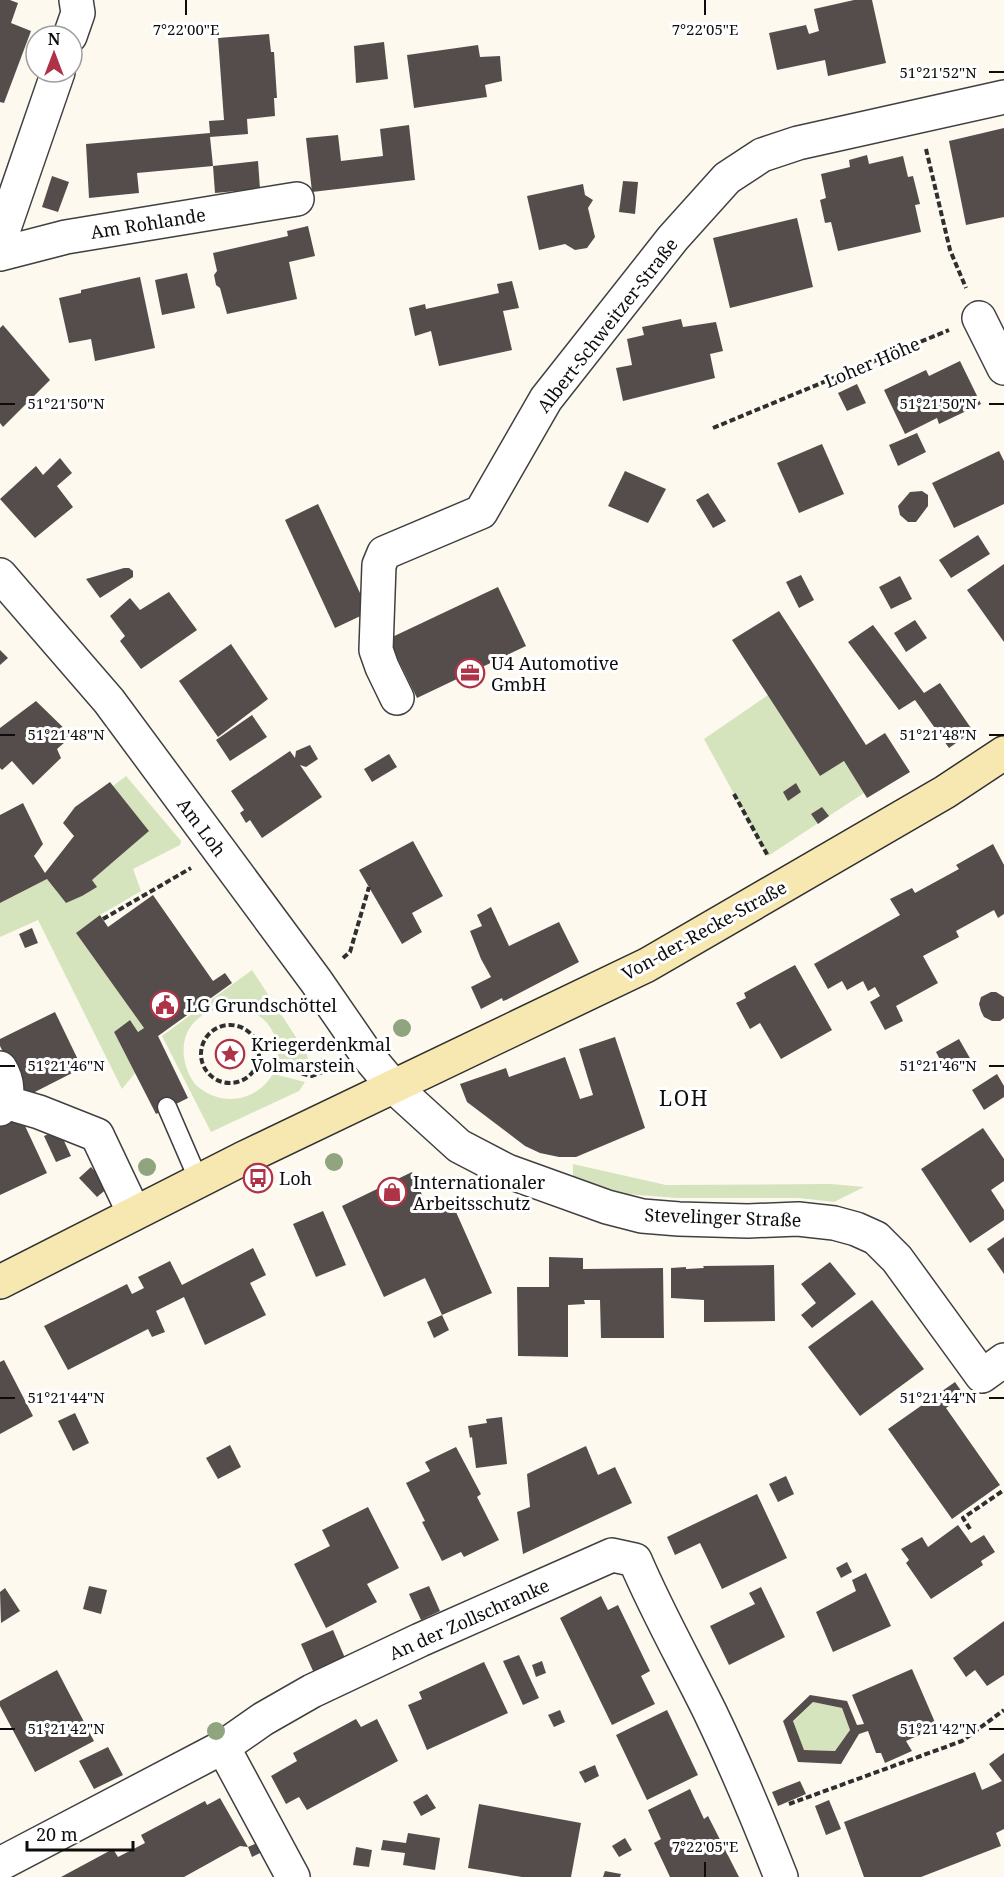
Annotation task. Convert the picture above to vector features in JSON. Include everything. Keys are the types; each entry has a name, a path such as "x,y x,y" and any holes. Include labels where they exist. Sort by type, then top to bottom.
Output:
{"street":[{"path":"74,24 78,13 76,0"},
{"path":"0,240 54,84"},
{"name":"Albert-Schweitzer-Straße","path":"397,698 376,650 379,565 384,553 481,512 546,399 673,238 727,178 762,156 798,143 1004,97"},
{"name":"Am Rohlande","path":"0,254 66,237 297,199"},
{"path":"979,318 1004,368"},
{"name":"Am Loh","path":"0,575 109,700 316,981 367,1055 393,1086"},
{"name":"Von-der-Recke-Straße","path":"0,1282 198,1181 647,965 945,792 1004,753"},
{"path":"0,1068 5,1076 7,1089 2,1105 39,1112 97,1135 134,1213"},
{"name":"Stevelinger Straße","path":"393,1086 459,1146 507,1171 607,1207 642,1216 679,1219 748,1221 798,1219 825,1222 856,1229 876,1238 993,1368"},
{"name":"An der Zollschranke","path":"0,1864 223,1747 263,1719 312,1691 612,1554 634,1560 710,1712 781,1877"},
{"path":"223,1747 294,1877"}],"lane":[{"path":"167,1107 198,1181"}],"path":[{"path":"918,116 950,250 979,318"},
{"name":"Loher Höhe","path":"713,428 979,318"},
{"path":"734,794 785,885"},
{"path":"103,919 220,851"},
{"path":"316,981 350,952 369,887"},
{"path":"229,1024 247,1030 258,1045 258,1063 248,1078 230,1084 212,1079 201,1064 201,1046 212,1030 229,1024"},
{"path":"258,1063 312,1076 367,1055"},
{"path":"970,1529 963,1518 1004,1490"},
{"path":"803,1799 962,1741 1004,1710"}],"green space":[{"path":"768,695 820,776 844,761 864,793 768,856 704,739"},
{"path":"126,776 181,841 180,845 133,869 141,891 100,915 76,933 144,1028 138,1032 130,1020 114,1032 135,1073 122,1089 38,920 0,937 0,903 47,879 66,903 82,896 92,880 149,831 113,786"},
{"path":"252,970 307,1054 309,1067 278,1059 274,1036 263,1019 247,1010 229,1007 211,1011 196,1021 186,1036 185,1062 194,1083 201,1089 211,1095 231,1099 250,1095 259,1090 273,1074 305,1082 299,1091 211,1132 162,1036"},
{"path":"573,1164 666,1185 831,1184 864,1187 834,1202 799,1198 676,1198 627,1194 573,1178"},
{"path":"813,1702 842,1708 850,1730 835,1751 804,1750 793,1722"}],"building":[{"path":"0,0 10,0 18,3 11,23 24,28 24,50 4,103 0,102"},
{"path":"854,0 872,0 886,63 828,76 825,60 777,70 769,33 806,25 809,34 819,31 814,9"},
{"path":"269,34 271,52 274,52 277,98 274,98 275,116 247,119 248,134 210,137 213,166 137,173 139,193 89,198 86,144 210,133 209,121 224,120 218,38"},
{"path":"384,42 388,79 356,83 354,46"},
{"path":"478,45 480,57 500,56 502,81 485,85 487,97 414,108 407,55"},
{"path":"409,125 415,180 312,192 306,138 338,135 341,161 383,156 380,129"},
{"path":"1004,128 1004,217 966,225 949,141"},
{"path":"867,155 869,164 903,156 908,177 913,176 920,204 915,205 921,232 838,251 831,222 825,223 820,200 826,198 821,174 850,167 849,160"},
{"path":"258,161 260,189 215,193 213,166"},
{"path":"52,176 69,182 58,212 42,207"},
{"path":"623,181 638,182 635,214 619,212"},
{"path":"583,184 585,195 593,200 588,208 595,237 587,248 575,250 565,244 539,250 527,196"},
{"path":"797,218 813,287 730,308 713,238"},
{"path":"308,226 315,256 289,262 297,299 227,314 220,288 216,285 214,275 217,271 213,253 288,236 287,231"},
{"path":"187,273 195,308 162,315 155,280"},
{"path":"140,277 155,348 95,361 91,339 69,343 59,298 81,293 81,290"},
{"path":"512,281 519,308 503,311 512,350 439,366 431,331 415,336 409,308 425,304 426,309 499,293 497,284"},
{"path":"681,319 683,327 716,322 723,351 710,354 715,378 623,401 616,368 632,365 627,339 644,335 642,327"},
{"path":"3,325 50,380 3,427 0,423 0,328"},
{"path":"960,361 981,404 939,424 937,418 905,434 884,390 926,370 929,376"},
{"path":"857,384 866,403 847,411 838,393"},
{"path":"917,433 926,452 898,466 889,445"},
{"path":"822,444 844,494 799,513 777,463"},
{"path":"999,451 1004,461 1004,504 954,528 932,483"},
{"path":"60,458 72,473 57,486 73,507 35,538 0,499 36,466 43,475"},
{"path":"625,471 666,489 648,523 608,506"},
{"path":"922,491 928,495 928,506 916,522 908,522 900,515 898,506 910,492"},
{"path":"708,493 726,521 713,528 696,500"},
{"path":"318,504 369,612 335,628 285,520"},
{"path":"978,535 990,554 951,578 939,560"},
{"path":"1004,564 1004,642 967,590"},
{"path":"124,568 133,571 133,577 100,598 86,579"},
{"path":"801,575 814,600 799,608 786,582"},
{"path":"900,576 912,599 891,609 879,587"},
{"path":"498,587 526,646 417,698 388,639"},
{"path":"169,592 197,630 141,669 120,641 125,636 110,616 130,598 140,610"},
{"path":"779,611 866,745 885,733 910,772 867,798 844,761 820,776 732,640"},
{"path":"915,620 927,638 906,652 894,633"},
{"path":"873,625 924,693 940,683 973,731 949,748 915,700 899,710 848,642"},
{"path":"231,644 268,699 218,737 179,681"},
{"path":"0,650 8,658 0,665"},
{"path":"36,701 72,736 57,749 61,758 33,785 12,761 2,770 0,768 0,728"},
{"path":"252,715 267,737 230,761 216,740"},
{"path":"310,745 318,759 306,767 300,765 322,797 262,838 250,820 246,823 240,813 244,810 231,791 290,751 295,758 296,751"},
{"path":"389,754 397,767 372,782 364,769"},
{"path":"110,782 149,831 92,880 97,887 82,896 66,903 47,879 0,903 0,815 23,803 43,844 34,856 45,873 74,836 63,823 75,807"},
{"path":"796,783 801,792 788,801 783,792"},
{"path":"822,807 829,816 818,824 811,814"},
{"path":"413,841 443,896 412,913 422,932 402,944 359,870"},
{"path":"993,844 1004,865 1004,914 998,918 994,910 956,931 959,937 923,956 938,983 896,1006 903,1021 885,1030 870,1002 880,996 875,987 868,991 863,981 847,990 842,981 828,989 814,964 900,915 890,899 912,888 915,893 959,869 956,865"},
{"name":"LG Grundschöttel","path":"153,895 213,981 225,973 232,983 158,1036 188,1098 156,1114 114,1032 130,1020 138,1032 144,1028 76,933 100,915 108,927"},
{"path":"491,907 509,946 559,922 579,962 506,1000 503,1001 502,998 481,1009 471,987 491,977 470,931 482,926 477,915"},
{"path":"32,928 38,943 25,948 19,934"},
{"path":"795,965 832,1030 781,1059 760,1023 750,1029 736,1003 746,998 744,993"},
{"path":"991,992 1004,997 1004,1018 1000,1021 992,1021 984,1017 981,1011 979,1004 981,997"},
{"path":"55,1012 82,1068 25,1097 0,1046 0,1039"},
{"path":"615,1037 645,1128 576,1157 559,1157 540,1153 525,1146 467,1102 460,1084 506,1068 509,1077 565,1057 580,1099 593,1095 579,1049"},
{"path":"959,1039 971,1060 947,1073 936,1052"},
{"path":"997,1074 1004,1086 1004,1097 984,1110 972,1090"},
{"path":"19,1113 47,1173 0,1195 0,1122"},
{"path":"983,1128 1004,1159 1004,1181 991,1190 1004,1210 1004,1220 970,1243 921,1169"},
{"path":"59,1130 71,1156 56,1162 44,1136"},
{"path":"91,1167 109,1187 97,1197 79,1178"},
{"path":"412,1172 430,1213 452,1203 492,1293 442,1315 425,1278 384,1297 342,1206"},
{"path":"323,1211 346,1265 316,1277 293,1224"},
{"path":"1004,1237 1004,1274 987,1249"},
{"path":"253,1248 266,1275 250,1283 266,1315 205,1345 184,1297 156,1311 165,1332 152,1337 148,1329 68,1370 44,1326 127,1284 132,1294 144,1288 138,1277 170,1261 182,1285"},
{"path":"549,1257 583,1258 583,1269 663,1268 664,1338 601,1338 600,1300 584,1300 585,1304 568,1305 568,1357 518,1356 517,1287 549,1287"},
{"path":"830,1262 856,1294 812,1328 801,1315 816,1303 801,1284"},
{"path":"774,1265 775,1321 704,1322 704,1300 671,1298 671,1268"},
{"path":"872,1300 924,1369 860,1416 808,1347"},
{"path":"442,1315 449,1330 434,1338 427,1322"},
{"path":"4,1360 33,1416 0,1434 0,1362"},
{"path":"955,1382 964,1395 946,1408 1000,1485 952,1519 888,1429"},
{"path":"75,1413 89,1443 73,1451 58,1421"},
{"path":"502,1417 507,1464 476,1468 472,1437 470,1438 468,1426 487,1423 486,1419"},
{"path":"230,1445 241,1467 218,1479 206,1458"},
{"path":"586,1446 598,1475 615,1467 632,1503 523,1554 517,1512 530,1507 527,1474"},
{"path":"456,1447 481,1494 477,1497 499,1540 464,1557 461,1552 442,1561 422,1522 425,1521 406,1483 430,1471 425,1462"},
{"path":"786,1476 794,1494 778,1502 769,1484"},
{"path":"757,1494 787,1558 722,1589 700,1543 675,1555 667,1537"},
{"path":"368,1507 399,1568 367,1584 377,1602 326,1628 294,1564 330,1546 322,1530"},
{"path":"958,1525 971,1543 984,1535 995,1552 981,1561 983,1565 931,1599 906,1563 909,1560 901,1549 922,1537 928,1547"},
{"path":"847,1562 852,1572 841,1578 836,1568"},
{"path":"866,1573 891,1626 833,1652 816,1612 856,1591 852,1580"},
{"path":"89,1586 107,1590 101,1614 83,1609"},
{"path":"429,1586 440,1611 421,1620 409,1594"},
{"path":"761,1587 785,1637 729,1665 710,1626 755,1604 749,1593"},
{"path":"5,1588 20,1611 1,1623 0,1592"},
{"path":"601,1596 608,1610 618,1605 650,1671 641,1676 655,1704 612,1725 560,1618"},
{"path":"1004,1621 1004,1675 987,1686 975,1670 966,1677 953,1658"},
{"path":"333,1630 345,1658 313,1671 301,1644"},
{"path":"519,1655 539,1698 523,1705 503,1661"},
{"path":"542,1661 546,1673 536,1677 532,1665"},
{"path":"484,1662 508,1713 427,1750 408,1705 422,1699 419,1692"},
{"path":"912,1669 937,1727 906,1741 912,1751 885,1763 881,1753 876,1753 868,1731 859,1734 841,1764 798,1762 783,1721 810,1695 847,1701 857,1725 864,1724 852,1695","holes":["813,1702 842,1708 850,1730 835,1751 804,1750 793,1721"]},
{"path":"57,1670 94,1741 35,1772 0,1706 0,1701"},
{"path":"560,1710 565,1722 554,1727 548,1715"},
{"path":"667,1710 698,1775 647,1800 616,1735"},
{"path":"356,1719 361,1727 377,1719 398,1761 307,1810 299,1797 286,1804 271,1776 297,1761 293,1753"},
{"path":"108,1747 123,1775 94,1789 79,1761"},
{"path":"1004,1753 1004,1829 996,1833 1001,1846 921,1877 864,1877 844,1822 975,1772 982,1790 1002,1781 989,1764"},
{"path":"595,1765 599,1776 585,1783 579,1772"},
{"path":"800,1781 806,1794 778,1806 772,1792"},
{"path":"690,1789 704,1819 708,1816 739,1877 670,1877 654,1843 661,1839 648,1810"},
{"path":"427,1794 436,1808 421,1816 413,1802"},
{"path":"220,1798 248,1847 240,1846 184,1877 61,1877 113,1849 118,1857 145,1843 141,1835 205,1801 207,1805"},
{"path":"829,1800 841,1829 826,1835 815,1806"},
{"path":"479,1804 581,1823 571,1877 522,1877 468,1868"},
{"path":"408,1833 440,1838 435,1870 403,1865 405,1853 381,1850 383,1840 406,1843"},
{"path":"625,1838 632,1850 619,1857 612,1846"},
{"path":"257,1843 262,1852 252,1857 248,1847"},
{"path":"356,1847 372,1850 369,1867 353,1865"},
{"path":"605,1871 621,1874 620,1877 603,1877"}],"place":[{"name":"U4 Automotive GmbH","path":"470,673"},
{"name":"LG Grundschöttel","path":"165,1005"},
{"name":"Kriegerdenkmal Volmarstein","path":"230,1054"},
{"name":"Loh","path":"258,1178"},
{"name":"Internationaler Arbeitsschutz","path":"392,1192"}],"district":[{"name":"LOH","path":"684,1098"}]}
